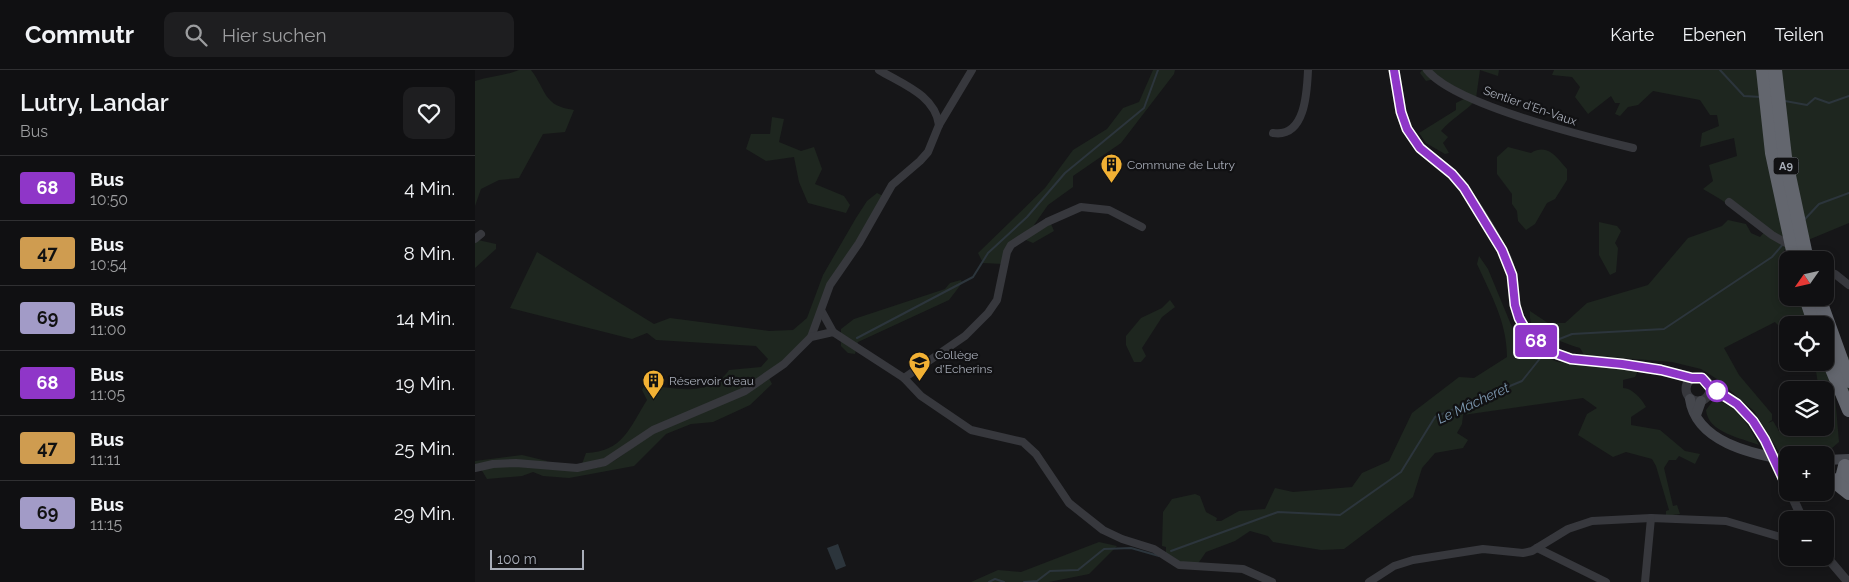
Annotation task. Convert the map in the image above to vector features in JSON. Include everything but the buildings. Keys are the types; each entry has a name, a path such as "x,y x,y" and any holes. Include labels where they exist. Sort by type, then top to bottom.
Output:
{"highway":[{"name":"A9","path":"1763,70 1772,153 1793,251"},
{"name":"A9","path":"1775,70 1785,157 1807,251"},
{"path":"1821,306 1844,384 1849,410"},
{"path":"1834,367 1844,384"},
{"path":"1848,463 1842,478 1848,492"},
{"path":"1834,481 1848,492"}],"main road":[{"path":"1696,415 1706,394"},
{"path":"1690,399 1698,422 1714,437 1740,447 1779,458"},
{"path":"1834,461 1848,463"},
{"path":"1834,465 1848,463"}],"street":[{"path":"879,70 925,98 934,107 939,125"},
{"path":"475,468 493,464 517,463 577,468 605,462 653,430 745,391 784,364 811,337 822,312 823,300 830,285 859,243 892,185 928,152 939,125 972,70"},
{"path":"1273,133 1281,134 1297,125 1307,94 1308,70"},
{"path":"1394,70 1401,112 1413,138 1452,174 1464,188 1508,261 1512,275 1515,305 1527,332 1542,346 1571,359 1622,364 1692,378 1702,378 1706,394"},
{"name":"Sentier d'En-Vaux","path":"1427,70 1441,82 1473,99 1569,132 1633,148"},
{"path":"1729,202 1772,235 1797,251"},
{"path":"904,378 965,336 988,313 997,300 1007,252 1011,244 1047,222 1081,207 1109,210 1142,227"},
{"path":"1834,274 1849,285"},
{"path":"822,312 833,332 904,378 921,396 971,430 1023,442 1036,454 1069,503 1103,530 1122,539 1153,549 1179,565 1243,570 1272,582"},
{"path":"811,337 833,332"},
{"path":"1667,372 1685,388 1690,399 1706,394 1726,398 1737,404 1753,421 1779,469"},
{"path":"1685,388 1692,378"},
{"path":"1374,581 1394,566 1413,560 1483,549 1523,553 1537,548 1579,523 1616,518 1726,521 1779,537"},
{"path":"1645,582 1651,518"},
{"path":"1537,548 1606,582"},
{"path":"1834,566 1848,582"}],"shaded area":[{"path":"519,70 531,70 551,101 556,105 574,110 565,132 543,134 519,178 499,180 481,189 475,206 475,81"},
{"path":"1153,70 1175,70 1174,74 1121,143 1073,176 1073,187 1048,205 1034,225 1051,224 1054,231 1033,243 1021,238 1008,246 1003,264 983,263 978,253 1045,188 1073,150 1107,129 1123,108 1139,102"},
{"path":"1422,70 1480,70 1476,98 1439,78 1426,81 1420,73"},
{"path":"1480,70 1499,70 1498,76"},
{"path":"1554,70 1849,70 1849,223 1784,251 1779,251 1779,306 1802,306 1806,316 1779,316 1779,326 1775,322 1724,348 1739,375 1772,414 1772,420 1768,423 1773,421 1779,431 1779,436 1834,436 1834,381 1818,381 1816,371 1834,371 1834,357 1849,357 1849,394 1835,396 1839,442 1834,446 1779,446 1779,452 1754,411 1717,379 1701,369 1672,362 1584,355 1580,348 1554,339 1540,338 1535,332 1531,322 1530,311 1548,323 1565,323 1587,303 1648,285 1688,238 1722,226 1728,220 1746,224 1751,233 1760,237 1768,228 1703,189 1713,181 1709,165 1737,156 1734,138 1700,147 1702,133 1719,126 1717,115 1710,115 1700,100 1653,91 1638,105 1628,107 1620,116 1615,114 1620,103 1615,103 1611,96 1588,114 1575,97 1580,87 1572,77 1552,75"},
{"path":"1466,98 1474,102 1441,131 1448,137 1443,143 1449,153 1445,154 1426,143 1419,133 1456,110 1456,103"},
{"path":"772,117 784,119 779,142 801,151 814,147 822,169 815,184 844,196 850,205 846,213 808,203 799,182 794,157 766,161 746,149 751,134 770,134"},
{"path":"1508,147 1531,153 1537,150 1547,151 1555,156 1567,169 1567,180 1555,199 1547,203 1535,224 1526,230 1518,221 1517,211 1512,204 1512,194 1497,174 1497,157"},
{"path":"877,193 883,196 855,246 829,285 809,336 784,362 744,390 652,428 604,461 582,464 586,453 599,452 609,448 624,436 647,400 642,390 645,385 680,389 702,388 712,385 721,379 729,370 761,367 768,359 756,346 656,340 647,333 632,339 510,308 537,252 654,324 670,318 769,331 793,330 807,318 823,275 867,201"},
{"path":"1599,222 1617,226 1621,231 1615,243 1618,248 1616,272 1610,275 1599,255"},
{"path":"478,240 496,244 496,249 475,268 475,243"},
{"path":"1479,256 1488,269 1514,332 1542,356 1558,362 1638,371 1635,377 1623,380 1623,388 1636,394 1646,407 1631,417 1631,425 1660,430 1685,451 1700,454 1695,464 1679,456 1676,460 1669,460 1664,468 1673,506 1677,505 1680,514 1666,516 1666,511 1669,510 1656,466 1652,459 1626,452 1613,457 1578,435 1587,414 1597,408 1583,398 1463,415 1462,424 1457,433 1468,440 1463,448 1435,453 1422,468 1413,497 1344,549 1321,550 1273,542 1268,536 1250,531 1235,541 1206,552 1197,565 1182,563 1166,555 1166,547 1162,546 1163,512 1172,499 1195,494 1200,496 1206,512 1217,518 1216,521 1221,521 1239,511 1265,509 1275,488 1293,492 1352,487 1362,473 1389,461 1412,413 1459,377 1474,378 1507,357 1501,320 1477,264"},
{"path":"961,280 962,283 949,300 858,342 855,354 848,353 841,346 841,329 854,319 945,289 950,283"},
{"path":"1170,300 1175,307 1162,317 1142,348 1146,356 1141,362 1134,362 1126,345 1126,336 1141,318 1162,308"},
{"path":"769,378 772,384 750,405 713,422 691,424 666,434 634,466 569,478 543,476 533,472 522,476 487,479 481,469 512,466 573,470 603,466 654,432"},
{"path":"1712,402 1724,403 1742,418 1759,445 1735,437 1713,424 1708,418 1706,410"},
{"path":"522,455 547,461 546,464 475,467 475,461"},
{"path":"1099,542 1117,546 1089,574 1049,582 971,582 998,570 1021,572"},
{"path":"838,544 846,566 836,570 827,548"}],"waterway":[{"path":"857,338 973,277 988,253 1027,217 1065,173 1144,108 1158,70"},
{"path":"1720,70 1744,96 1761,97"},
{"path":"1785,101 1807,105 1815,98 1829,103 1849,96"},
{"name":"Le Mâcheret","path":"1805,219 1819,204 1849,193"},
{"name":"Le Mâcheret","path":"1557,340 1572,334 1664,329 1772,257 1784,243"},
{"name":"Le Mâcheret","path":"1171,551 1278,512 1340,515 1401,472 1435,417 1522,381 1542,356"},
{"name":"Le Mâcheret","path":"1024,582 1037,581 1050,571 1078,570 1104,549 1131,548 1159,556"},
{"name":"Le Mâcheret","path":"989,582 995,579 1004,582"}],"bus line":[{"name":"68","path":"1394,70 1401,112 1407,129 1420,148 1452,174 1464,188 1508,261 1512,275 1515,305 1519,318 1527,332 1542,346 1571,359 1622,364 1661,370 1692,378 1702,378 1708,382 1709,386 1737,404 1753,421 1765,440 1779,470"}],"place":[{"name":"Commune de Lutry","path":"1111,184"},
{"name":"Collège d'Echerins","path":"919,381"},
{"name":"Réservoir d'eau","path":"653,400"}]}
